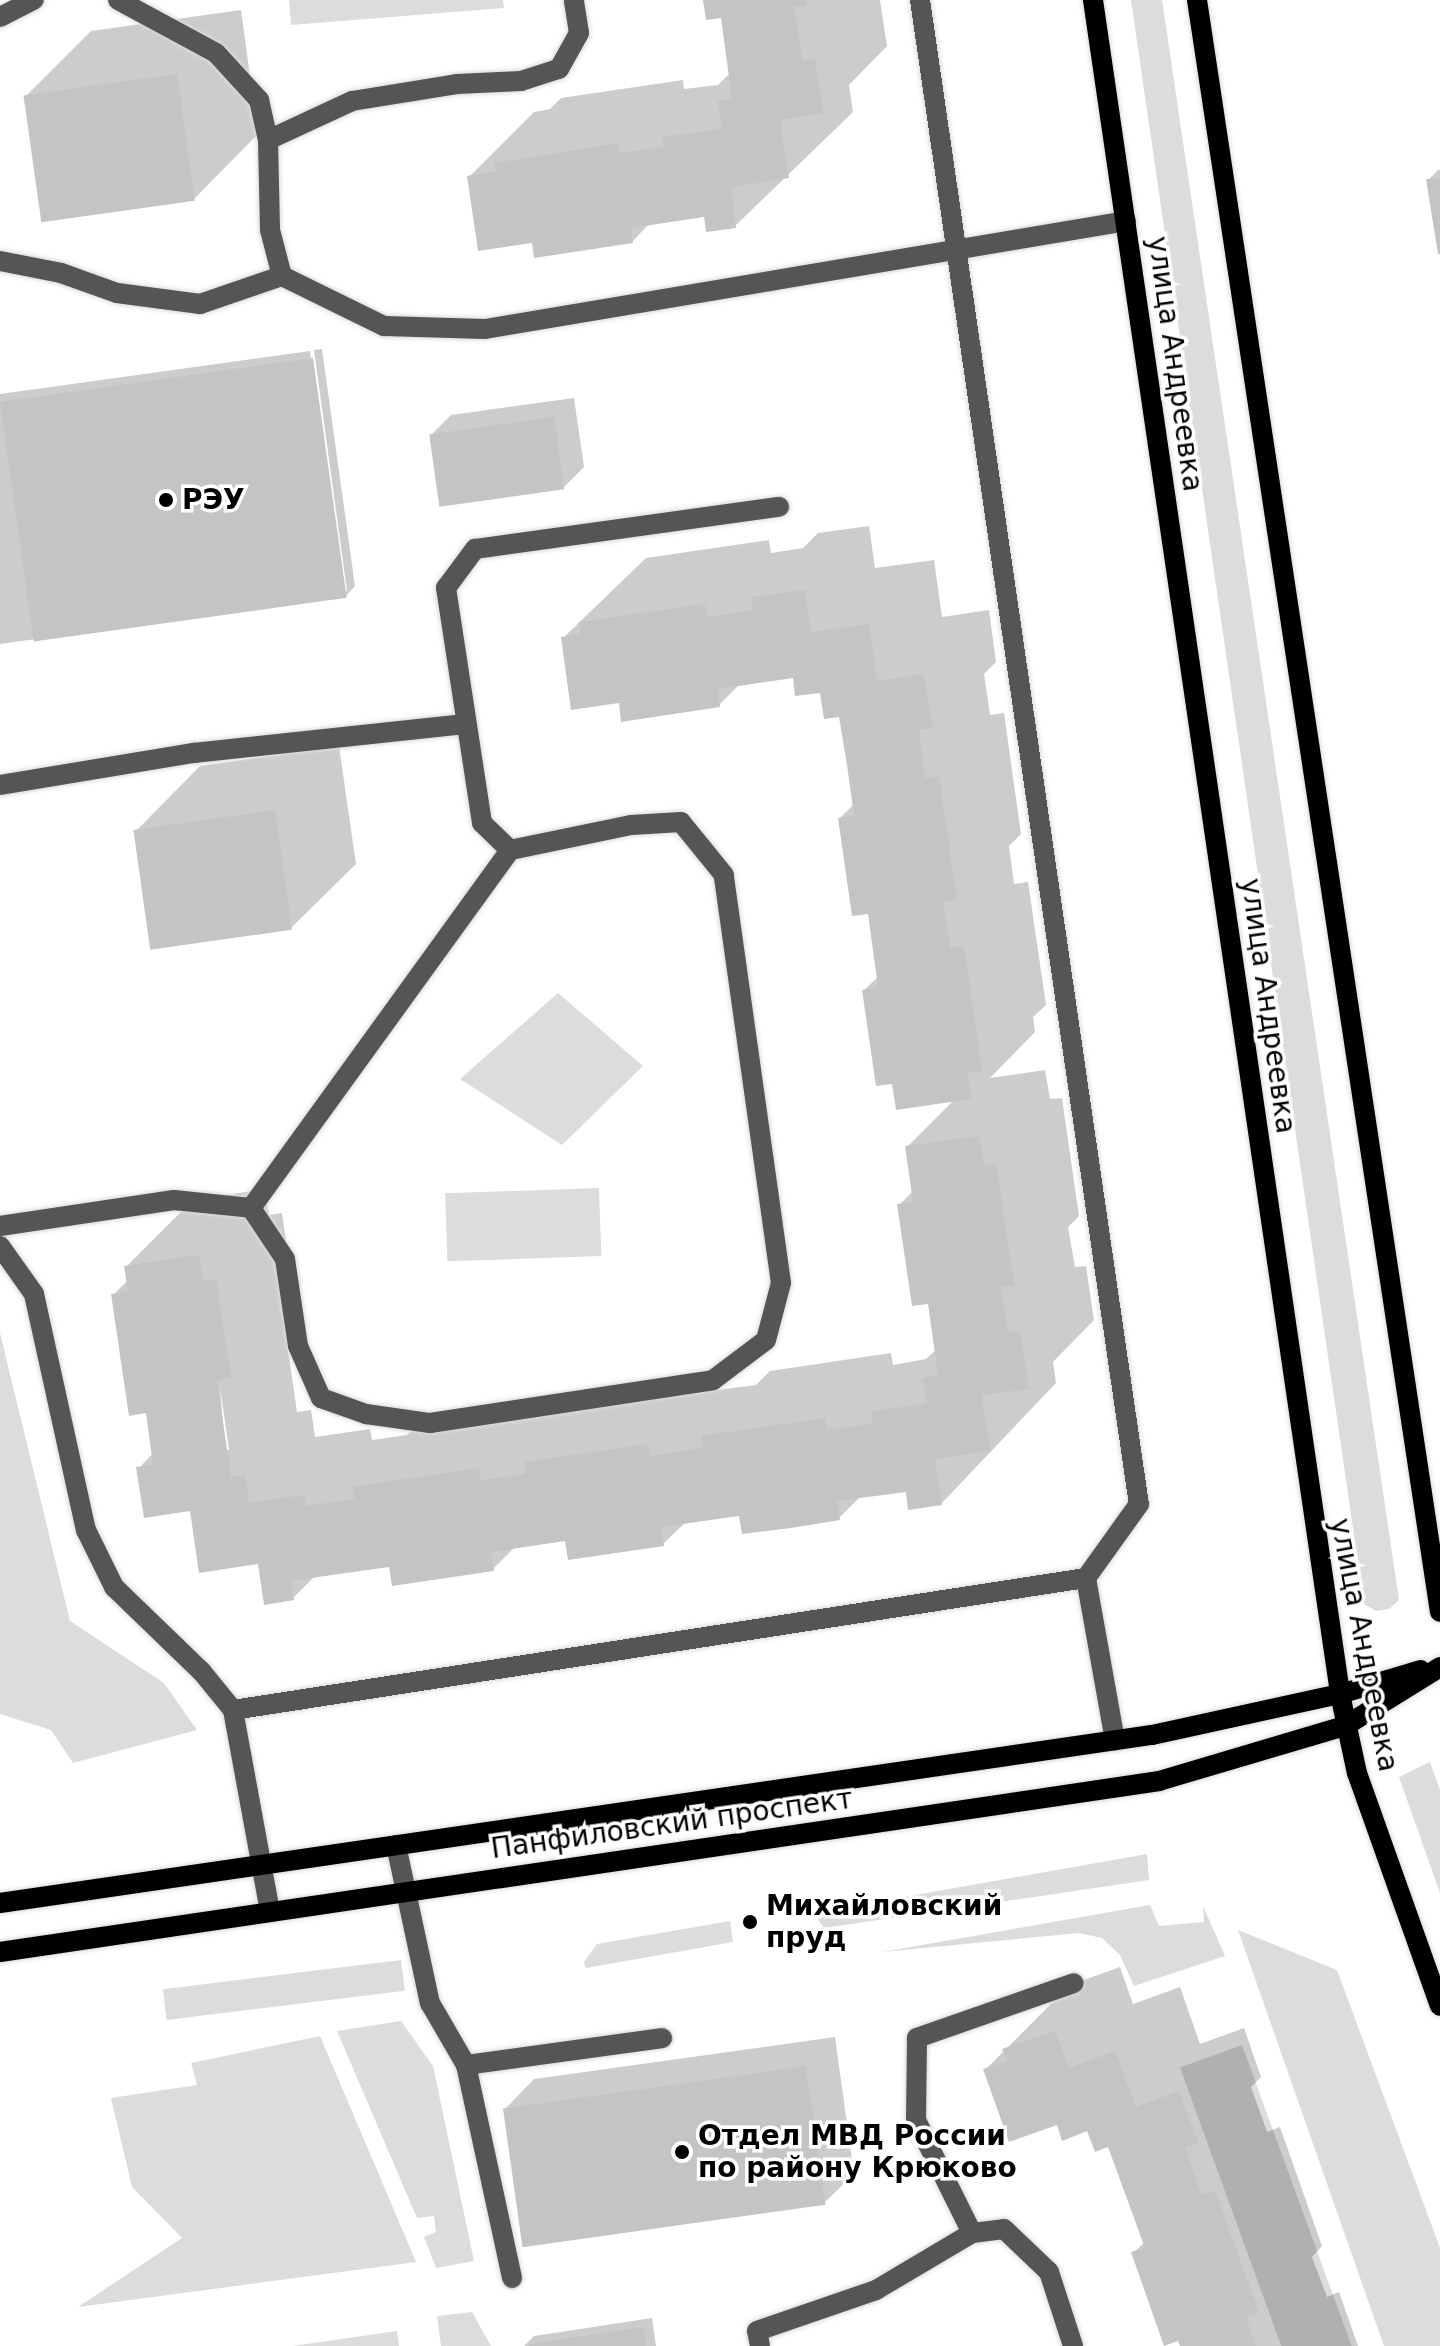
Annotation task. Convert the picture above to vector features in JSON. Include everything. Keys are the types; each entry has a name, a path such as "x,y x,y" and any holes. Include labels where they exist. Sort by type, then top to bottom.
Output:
{"main road":[{"name":"улица Андреевка","path":"1093,0 1345,1726 1440,2006"},
{"path":"1197,0 1440,1612"},
{"name":"Панфиловский проспект","path":"0,1903 1115,1740 1340,1694 1440,1665"},
{"name":"Панфиловский проспект","path":"0,1952 1159,1781 1345,1726 1440,1665"}],"lane":[{"path":"0,17 34,0"},
{"path":"118,0 216,53 259,100 268,140 270,230 282,276"},
{"path":"268,140 352,101 457,84 521,81 559,69 579,33 574,0"},
{"path":"233,1710 1086,1578 1139,1504 920,0"},
{"path":"0,261 61,273 117,293 200,304 282,276 384,326 485,329 956,246 1126,221"},
{"path":"510,850 482,823 464,724 446,588 475,549 779,507"},
{"path":"0,785 194,753 464,724"},
{"path":"681,822 724,875 781,1283 766,1340 713,1380 430,1423 366,1414 321,1398 298,1346 285,1259 251,1208 510,850 631,825 681,822"},
{"path":"0,1226 174,1200 251,1208"},
{"path":"0,1246 34,1294 86,1530 114,1587 202,1672 233,1710 270,1912"},
{"path":"1086,1578 1115,1740"},
{"path":"396,1845 403,1892 430,2003 466,2065 512,2278"},
{"path":"972,2233 916,2120 917,2038 1074,1983"},
{"path":"466,2065 662,2038"},
{"path":"760,2346 757,2331 876,2290 972,2233 1004,2229 1049,2272 1073,2346"}],"shaded area":[{"path":"289,0 503,0 504,8 291,25"},
{"path":"1131,0 1162,0 1399,1600 1389,1609 1376,1611 1364,1604"},
{"path":"558,993 643,1066 562,1145 460,1079"},
{"path":"599,1188 601,1256 447,1261 445,1193"},
{"path":"0,1333 70,1621 164,1683 197,1730 73,1763 51,1730 0,1714"},
{"path":"1430,1762 1440,1790 1440,1893 1399,1777"},
{"path":"1147,1854 1149,1880 824,1928 813,1913"},
{"path":"1150,1905 1159,1926 1204,1922 1203,1906 1225,1956 1134,1986 1120,1955 1102,1938 1079,1933 882,1952"},
{"path":"730,1921 733,1942 586,1968 584,1962 597,1944"},
{"path":"1238,1930 1337,1970 1440,2248 1440,2346 1384,2346"},
{"path":"401,1960 405,1991 167,2020 163,1989"},
{"path":"401,2021 433,2066 474,2261 436,2268 424,2237 436,2232 434,2216 417,2218 337,2031"},
{"path":"320,2036 416,2262 78,2307 182,2238 132,2187 111,2098 197,2085 191,2063"},
{"path":"1242,2045 1351,2346 1281,2346 1180,2068"},
{"path":"472,2312 491,2346 441,2346 437,2316"},
{"path":"397,2331 399,2346 293,2346"}],"building":[{"path":"703,0 806,0 807,5 794,7 802,61 815,59 823,113 780,120 789,178 731,187 736,228 706,232 704,217 631,228 633,243 534,258 532,243 478,251 467,176 496,171 494,163 618,143 620,153 664,147 662,137 722,129 718,101 732,99 721,18 706,20"},
{"path":"177,74 195,201 41,222 24,96"},
{"path":"1440,178 1440,254 1438,254 1426,179"},
{"name":"РЭУ","path":"313,358 347,598 34,642 0,402"},
{"path":"554,417 564,489 439,507 429,435"},
{"path":"805,590 811,632 869,624 877,681 924,674 933,728 919,730 925,778 939,776 957,900 943,902 950,948 964,946 982,1072 968,1073 971,1099 896,1110 892,1084 876,1086 862,990 878,987 868,914 852,916 838,818 854,815 847,765 839,717 824,719 820,693 795,696 793,678 718,689 720,707 621,722 619,703 571,710 561,637 580,634 579,622 705,604 707,617 753,610 751,597"},
{"path":"275,810 292,930 150,950 133,830"},
{"path":"979,1136 984,1165 996,1163 1014,1285 1001,1287 1008,1333 1020,1331 1029,1389 982,1395 990,1451 935,1459 942,1505 908,1510 906,1492 837,1501 840,1520 742,1534 739,1516 661,1527 664,1546 568,1560 565,1541 491,1552 494,1571 392,1586 389,1567 291,1581 294,1600 264,1605 258,1564 199,1573 190,1511 144,1518 136,1467 153,1465 146,1413 129,1416 111,1294 128,1292 124,1266 199,1255 203,1281 216,1279 231,1378 217,1380 231,1477 245,1475 249,1503 304,1495 306,1506 354,1499 352,1487 479,1468 481,1480 526,1474 524,1462 649,1444 650,1456 703,1448 701,1436 825,1418 827,1430 873,1423 871,1412 927,1403 923,1378 938,1375 928,1304 912,1306 897,1204 913,1202 905,1146"},
{"path":"1055,2031 1069,2068 1115,2051 1136,2107 1179,2091 1198,2143 1185,2148 1202,2195 1215,2191 1259,2313 1246,2317 1256,2346 1180,2346 1178,2341 1164,2346 1131,2252 1145,2248 1108,2147 1095,2152 1087,2131 1062,2141 1057,2125 1009,2142 983,2069 1007,2061 1002,2049"},
{"path":"806,2066 825,2205 522,2247 503,2109"},
{"path":"643,2327 646,2346 529,2346 529,2344"}],"place":[{"name":"РЭУ","path":"166,500"},
{"name":"Михайловский пруд","path":"750,1922"},
{"name":"Отдел МВД России по району Крюково","path":"682,2152"}]}
